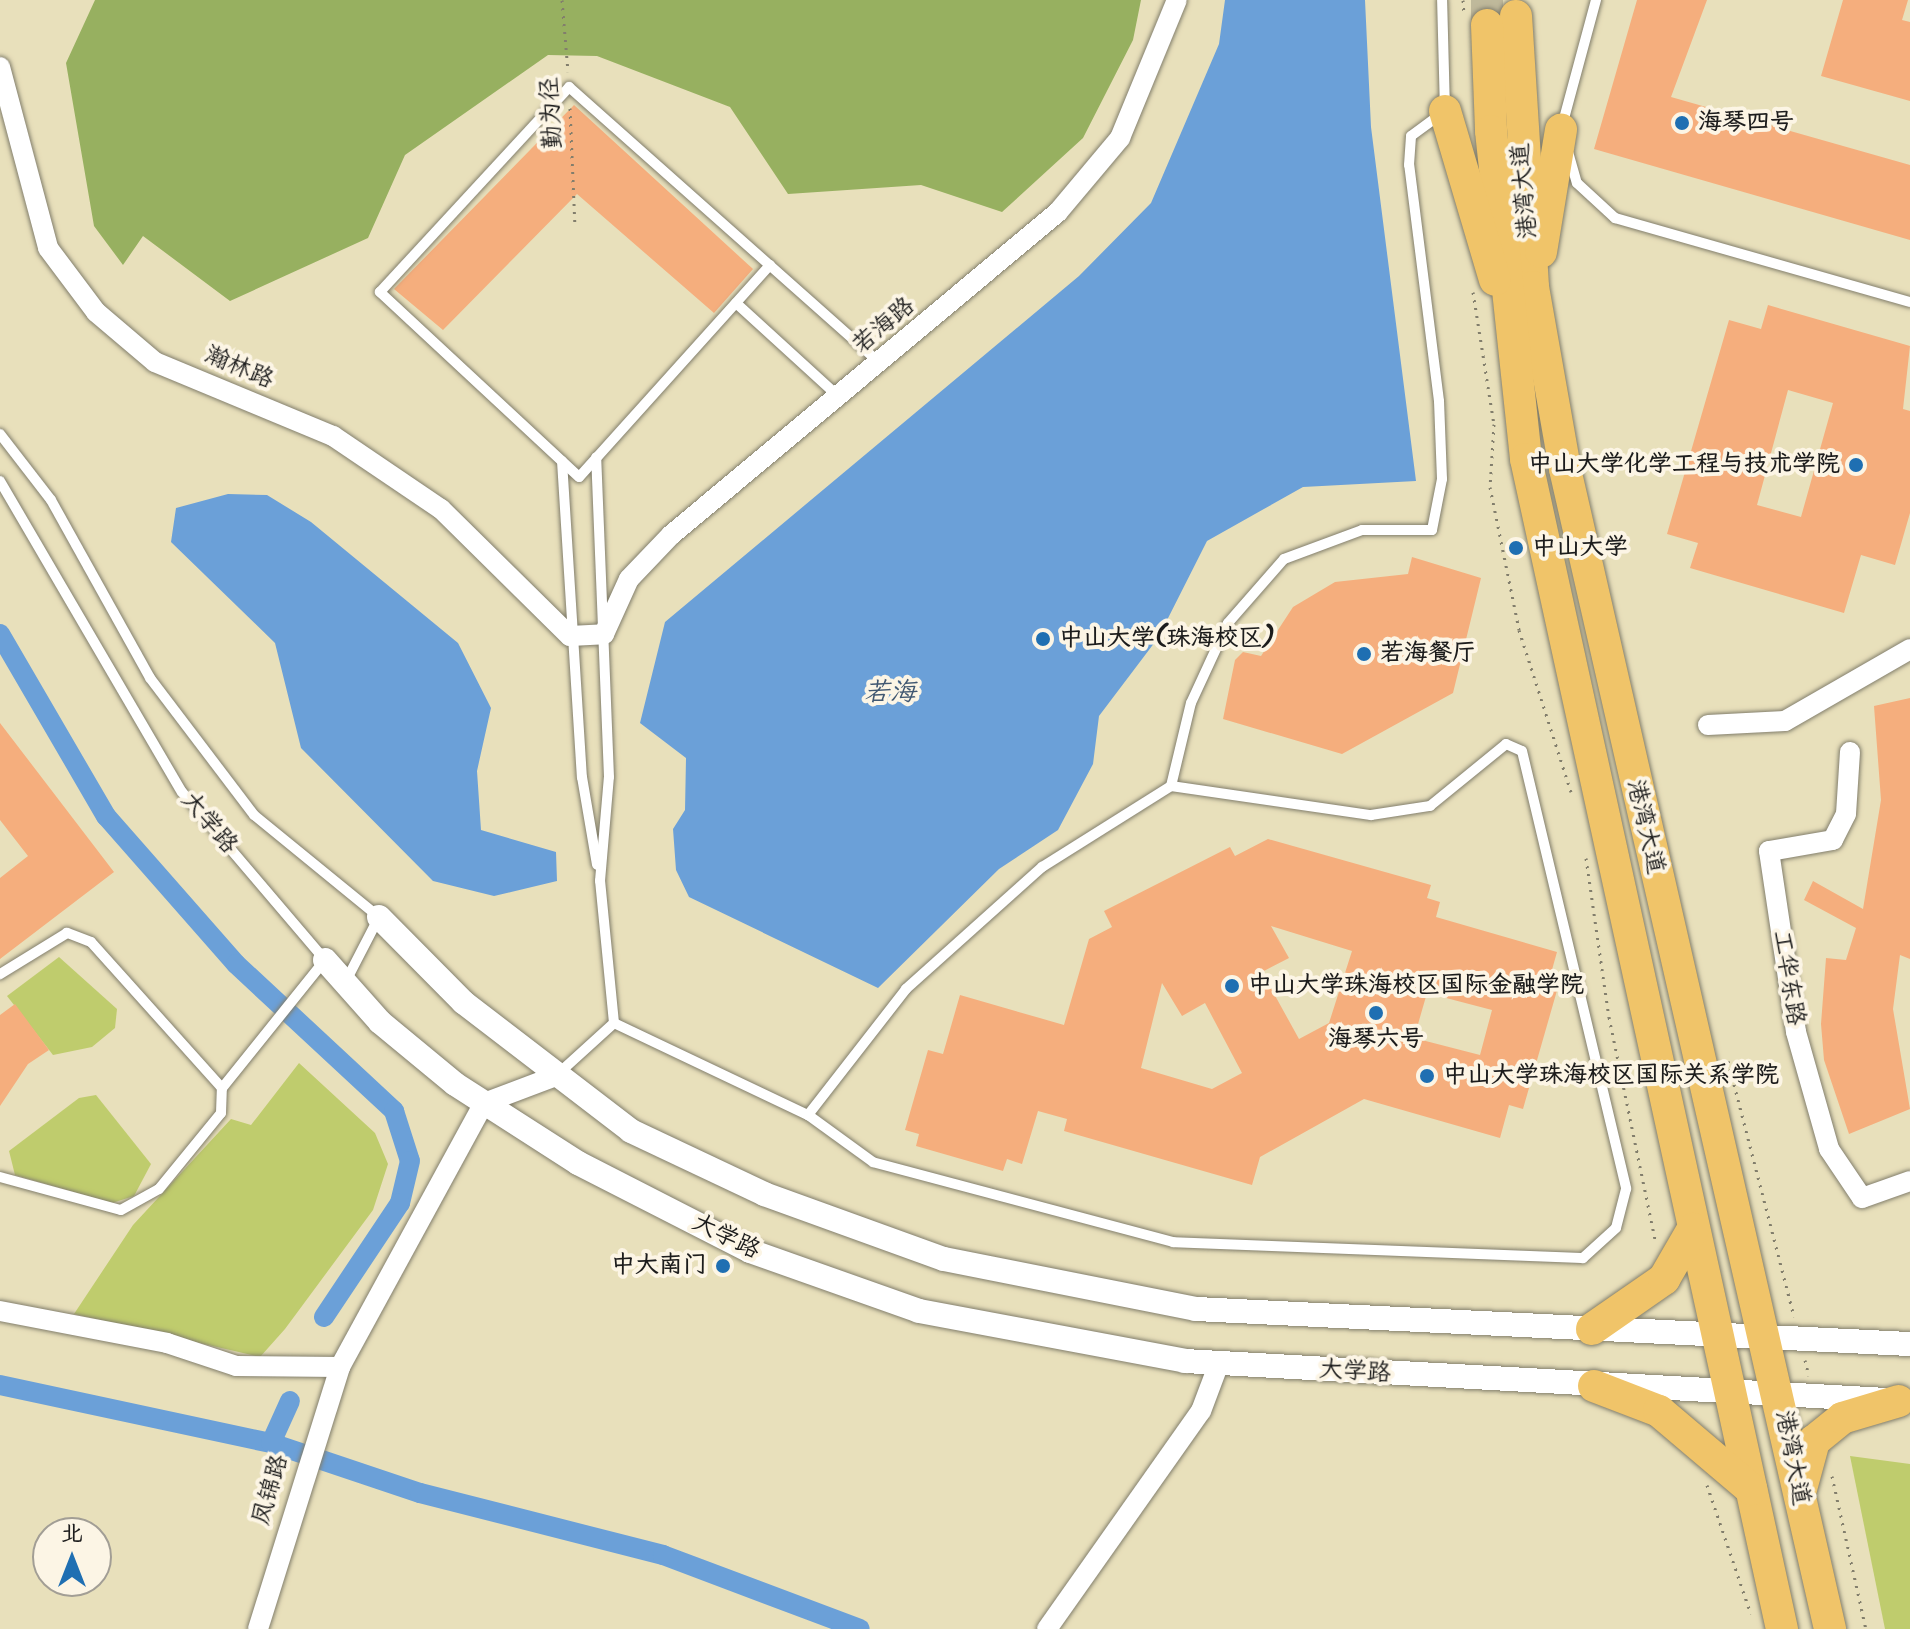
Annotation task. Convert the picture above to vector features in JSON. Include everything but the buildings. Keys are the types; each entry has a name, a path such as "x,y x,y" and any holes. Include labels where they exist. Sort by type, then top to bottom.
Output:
{"highway":[{"name":"港湾大道","path":"1782,1629 1526,459 1511,324 1502,21 1533,287 1579,530 1780,1390 1830,1629"},
{"path":"1445,111 1476,231 1511,324"},
{"path":"1533,287 1561,130"},
{"path":"1592,1329 1664,1279 1693,1229"},
{"path":"1594,1386 1659,1411 1751,1489"},
{"path":"1800,1496 1814,1441 1842,1418 1904,1402"}],"street":[{"name":"若海路","path":"604,634 629,579 671,535 1058,212 1120,138 1177,0"},
{"name":"瀚林路","path":"0,67 48,248 96,312 155,362 333,436 441,509 570,636"},
{"path":"570,636 604,634"},
{"path":"1708,725 1785,721 1910,649"},
{"name":"工华东路","path":"1850,752 1846,814 1833,840 1769,851 1796,1032 1829,1149 1862,1198 1910,1181"},
{"name":"大学路","path":"379,917 463,1002 631,1131 764,1194 944,1259 1196,1309 1717,1335 1768,1342"},
{"name":"大学路","path":"325,960 344,985 484,1103 578,1163 750,1251 919,1311 1219,1363 1594,1386 1780,1390"},
{"path":"484,1103 556,1076"},
{"name":"凤锦路","path":"258,1629 315,1432 340,1367 484,1103"},
{"path":"0,1311 167,1343 236,1366 340,1367"},
{"path":"1768,1342 1910,1344"},
{"path":"1047,1629 1201,1411 1219,1363"},
{"path":"1780,1390 1904,1402"}],"lane":[{"path":"1171,786 1191,703 1228,623 1284,559 1362,530 1432,530 1442,479 1439,401 1409,165 1411,136 1445,111 1442,0"},
{"path":"1596,0 1561,130 1577,183 1615,218 1910,302"},
{"path":"770,265 579,477 380,292 569,87 770,265 880,363"},
{"path":"736,303 839,397"},
{"name":"大学路","path":"0,434 51,500 150,678 254,815 379,917"},
{"path":"596,457 609,777 600,881"},
{"path":"562,461 570,636 614,1023"},
{"name":"大学路","path":"0,481 182,792 325,960"},
{"path":"614,1023 808,1115 873,1162 1173,1242 1583,1258 1616,1228 1626,1189 1522,751 1506,744 1430,806 1371,815 1171,786 1042,867 906,989 808,1115"},
{"path":"344,985 379,917"},
{"path":"0,974 67,933 91,942 222,1088"},
{"path":"0,1177 121,1210 168,1179 221,1113 222,1088 325,960"},
{"path":"556,1076 614,1023"}],"path":[{"name":"勤为径","path":"562,0 575,225"},
{"path":"1471,282 1494,424 1493,501 1519,630 1573,797"},
{"path":"1584,843 1609,1017"},
{"path":"1726,1052 1813,1393"},
{"path":"1831,1471 1866,1629"}],"green space":[{"path":"95,0 1141,0 1133,40 1083,138 1002,212 921,185 788,194 730,107 597,56 548,55 405,155 368,238 230,301 143,236 123,265 94,226 66,63"},
{"path":"59,957 117,1009 115,1028 92,1047 53,1055 7,996"},
{"path":"299,1063 375,1133 388,1164 373,1210 285,1329 260,1357 74,1314 133,1225 231,1119 251,1125"},
{"path":"96,1095 151,1164 134,1196 112,1203 15,1175 9,1151 79,1098"},
{"path":"1850,1456 1910,1464 1910,1629 1885,1629"}],"water":[{"name":"若海","path":"1225,0 1365,0 1371,127 1416,481 1303,487 1207,541 1158,638 1099,716 1093,764 1058,830 999,869 878,988 689,897 676,870 673,829 685,810 686,758 640,723 665,622 1079,276 1151,203 1219,44"},
{"path":"228,494 267,495 311,522 458,643 491,708 477,771 481,830 556,852 557,881 494,896 433,881 301,748 275,643 171,542 176,508"}],"waterway":[{"path":"0,634 106,816 236,964 394,1111 410,1161 400,1203 324,1317"},
{"path":"0,1385 271,1443 420,1493 663,1555 860,1629"},
{"path":"271,1443 290,1401"}],"tunnel":[{"path":"1487,0 1487,25"}],"place":[{"name":"海琴四号","path":"1682,123"},
{"name":"中山大学化学工程与技术学院","path":"1856,465"},
{"name":"中山大学","path":"1516,548"},
{"name":"中山大学(珠海校区)","path":"1043,639"},
{"name":"若海餐厅","path":"1364,654"},
{"name":"中山大学珠海校区国际金融学院","path":"1232,986"},
{"name":"海琴六号","path":"1376,1013"},
{"name":"中山大学珠海校区国际关系学院","path":"1427,1076"},
{"name":"中大南门","path":"723,1266"}]}
